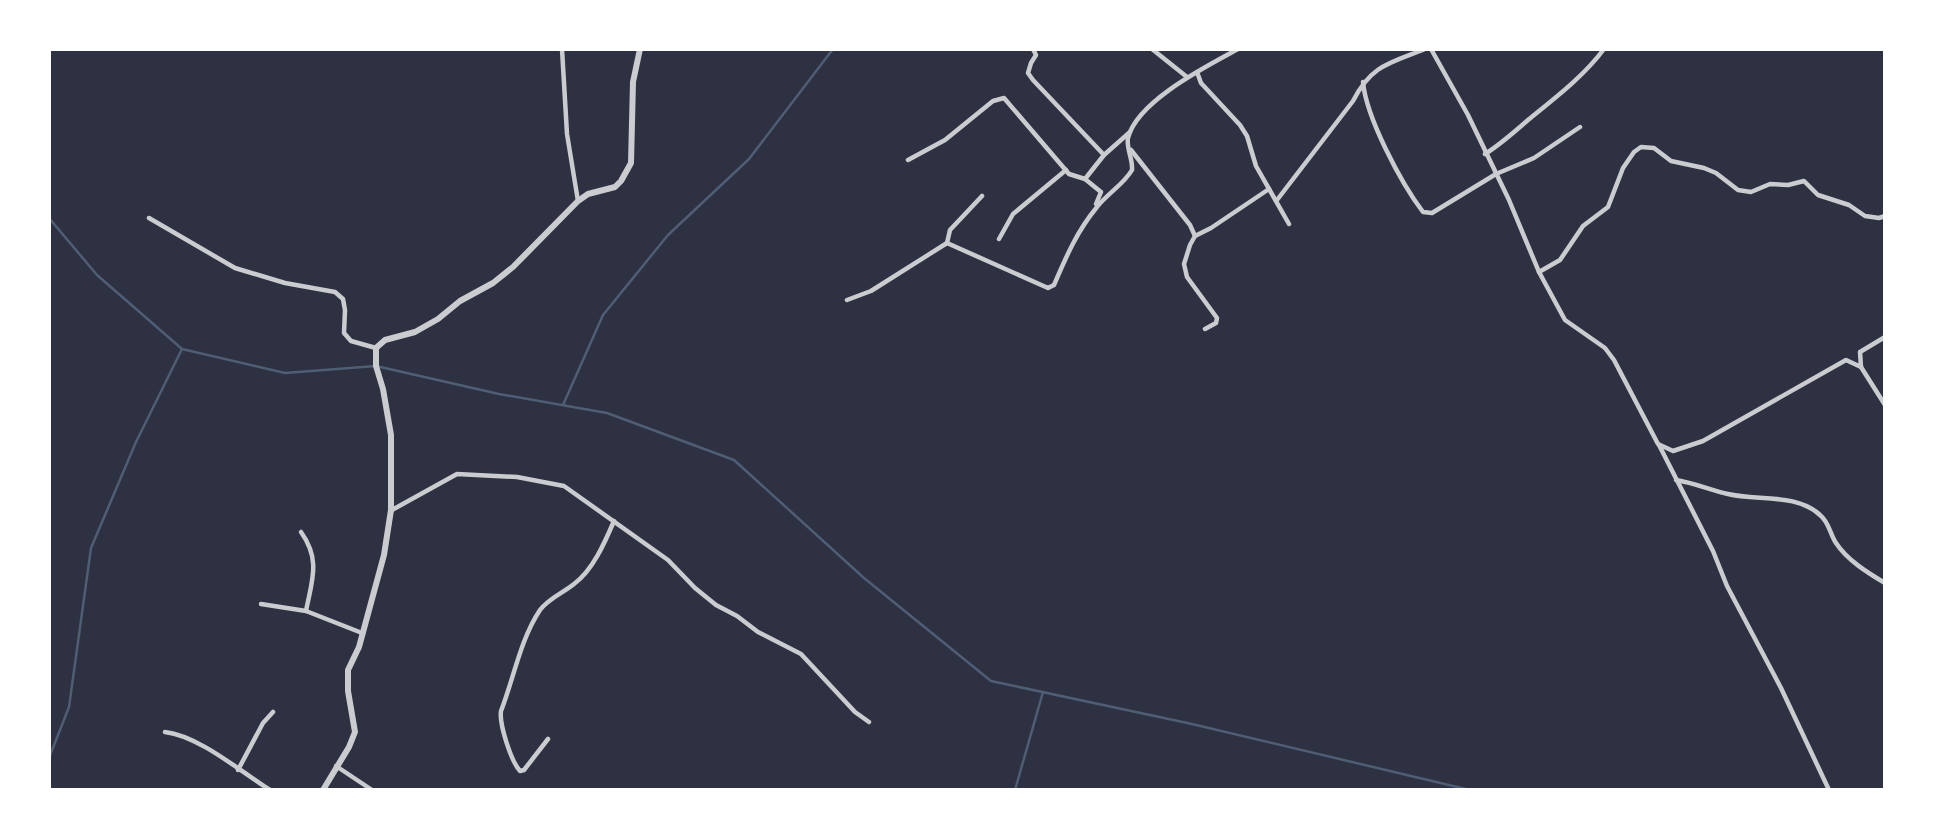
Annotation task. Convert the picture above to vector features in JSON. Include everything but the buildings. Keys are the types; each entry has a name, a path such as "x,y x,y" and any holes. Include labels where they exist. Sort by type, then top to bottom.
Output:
{"street":[{"path":"562,49 567,134 578,201"},
{"path":"323,790 355,732 348,691 348,670 359,647 384,555 391,510 391,435 376,366 376,348 385,340 415,332 492,283 513,267 578,201 588,194 615,187 621,181 631,163 633,82 639,49"},
{"path":"1033,49 1036,55 1028,73 1032,80 1104,155"},
{"path":"1152,49 1187,77"},
{"path":"947,243 1050,288 1054,285 1071,242 1094,209 1132,170 1128,146 1131,132 1148,109 1164,93 1187,77 1238,49"},
{"path":"1276,200 1374,70 1425,49"},
{"path":"1431,49 1468,116 1539,272 1565,320 1605,348 1614,360 1713,551 1727,586 1781,688 1829,790"},
{"path":"1485,154 1562,93 1594,63 1604,49"},
{"path":"1197,72 1201,83 1247,136 1256,166 1289,224"},
{"path":"1363,82 1364,97 1395,166 1423,212 1432,213 1496,174 1534,158 1580,127"},
{"path":"908,160 945,140 993,101 1004,99 1069,174 1085,179 1101,192 1094,209"},
{"path":"1085,179 1104,155 1131,132"},
{"path":"1128,146 1190,225 1195,236"},
{"path":"1539,272 1560,260 1583,226 1608,207 1623,168 1641,147 1654,148 1671,161 1704,167 1738,190 1751,192 1770,184 1788,185 1804,181 1818,195 1849,205 1865,216 1885,216"},
{"path":"999,239 1013,214 1066,170"},
{"path":"1205,328 1216,323 1217,318 1188,276 1184,264 1189,244 1195,236 1269,189"},
{"path":"847,300 871,291 947,243 950,230 982,196"},
{"path":"149,218 235,268 285,283 335,292 343,299 344,333 351,341 376,348"},
{"path":"1861,368 1860,352 1885,337"},
{"path":"1658,444 1673,451 1703,441 1846,360 1861,368 1885,405"},
{"path":"391,510 420,496 449,476 465,473 537,480 564,486 668,560 716,605 737,615 758,632 801,654 855,712 869,722"},
{"path":"1676,480 1729,494 1761,499 1786,498 1820,514 1829,526 1835,542 1845,554 1885,583"},
{"path":"548,739 524,770 520,771 516,768 508,748 500,719 501,710 518,658 538,614 548,602 580,579 599,551 614,521"},
{"path":"301,532 310,545 315,562 306,611"},
{"path":"261,604 306,611 362,633"},
{"path":"239,770 263,723 273,712"},
{"path":"165,732 177,733 199,744 270,790"},
{"path":"336,766 372,790"}],"waterway":[{"path":"563,405 603,315 668,235 749,159 833,49"},
{"path":"49,218 97,275 182,349 285,373 376,366 499,394 607,413 734,460 864,578 991,681 1192,724 1470,790"},
{"path":"49,758 69,707 91,548 136,442 182,349"},
{"path":"1015,790 1043,692"}]}
